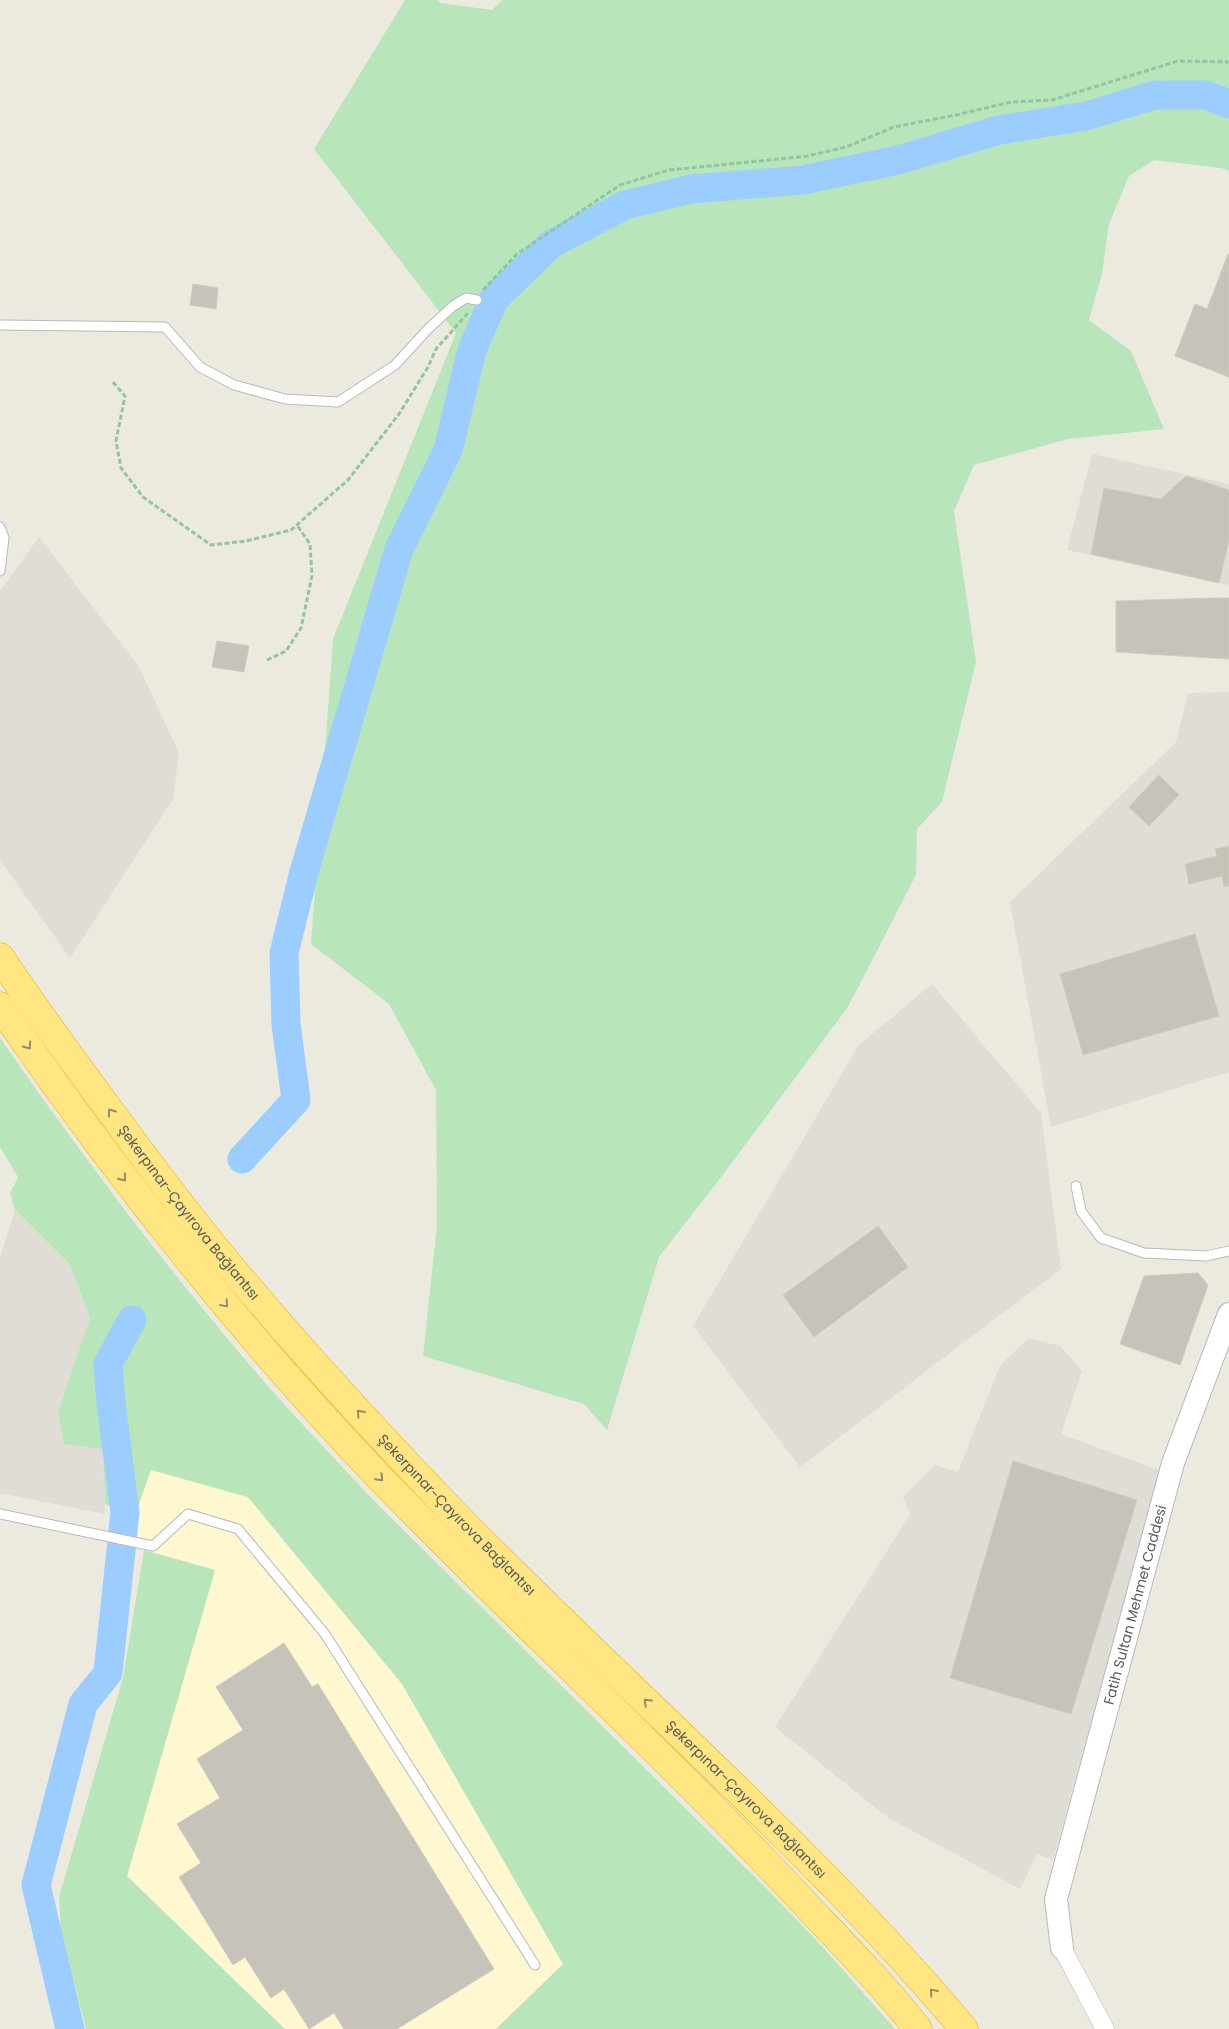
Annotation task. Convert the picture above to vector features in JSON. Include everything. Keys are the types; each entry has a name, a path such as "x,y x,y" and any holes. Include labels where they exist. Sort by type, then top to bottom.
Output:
{"highway":[{"name":"Şekerpınar-Çayırova Bağlantısı","path":"0,957 134,1143 219,1253 288,1334 444,1503 540,1599 790,1840 877,1930 964,2029"},
{"name":"Şekerpınar-Çayırova Bağlantısı","path":"0,1006 95,1141 194,1269 296,1385 380,1478 756,1850 860,1962 918,2029"}],"street":[{"name":"Fatih Sultan Mehmet Caddesi","path":"1062,1948 1056,1899 1173,1463 1229,1314"},
{"path":"1062,1948 1105,2029"}],"lane":[{"path":"0,325 165,326 200,367 234,385 285,399 338,402 395,365 428,329 453,306 466,298 477,300"},
{"path":"0,527 4,538 0,570"},
{"path":"1076,1186 1081,1211 1101,1238 1144,1253 1206,1256 1229,1251"},
{"path":"0,1514 153,1546 188,1514 238,1529 325,1634 536,1965"}],"path":[{"path":"113,382 126,396 116,442 121,468 143,498 211,545 246,541 291,530 348,480 399,414 428,367 436,349 464,320 486,286 517,254 620,185 669,170 808,156 846,147 894,127 1011,102 1052,100 1178,61 1229,62"},
{"path":"267,660 286,650 301,628 312,576 310,544 297,525"}],"shaded area":[{"path":"1092,454 1229,484 1229,585 1067,550"},
{"path":"39,537 139,667 179,753 173,799 70,958 0,860 0,591"},
{"path":"1229,692 1229,1072 1051,1127 1010,902 1176,742 1188,693"},
{"path":"932,984 1041,1113 1061,1269 800,1467 693,1326 858,1046"},
{"path":"15,1210 70,1265 90,1318 58,1412 103,1449 105,1514 0,1493 0,1258"},
{"path":"1029,1338 1060,1346 1082,1371 1061,1434 1161,1471 1053,1860 1037,1854 1020,1889 887,1817 775,1727 910,1515 903,1497 935,1465 958,1472 1000,1365"},
{"path":"151,1470 248,1497 402,1684 563,1965 496,2029 285,2029 127,1876 215,1570 125,1545"}],"green space":[{"path":"405,0 438,0 440,3 492,10 502,0 1229,0 1229,171 1221,168 1154,160 1129,176 1109,224 1102,274 1089,320 1131,351 1164,429 1068,439 974,465 954,511 976,662 942,802 917,829 916,875 848,1007 659,1257 607,1430 584,1404 423,1356 437,1225 436,1090 389,1004 311,944 333,639 456,333 314,149"},
{"path":"0,1038 87,1160 148,1240 259,1376 292,1413 378,1505 760,1882 820,1944 895,2029 496,2029 563,1964 402,1684 248,1497 151,1470 136,1512 105,1504 103,1449 64,1444 58,1412 90,1318 70,1265 15,1210 10,1193 18,1177 0,1147"},
{"path":"144,1550 215,1570 127,1876 285,2029 86,2029 61,1930 59,1897 123,1678"}],"building":[{"path":"1228,254 1229,377 1175,356 1195,304 1207,309"},
{"path":"193,284 218,288 216,309 190,305"},
{"path":"1186,476 1229,490 1229,540 1219,583 1091,554 1104,488 1161,499"},
{"path":"1229,598 1229,659 1116,652 1116,601"},
{"path":"217,641 249,646 244,672 212,667"},
{"path":"1159,775 1179,795 1149,826 1129,807"},
{"path":"1229,846 1229,886 1224,887 1222,876 1189,884 1185,864 1217,856 1215,849"},
{"path":"1195,934 1219,1016 1083,1055 1060,974"},
{"path":"878,1226 908,1267 814,1337 783,1295"},
{"path":"1198,1273 1208,1285 1180,1365 1120,1344 1144,1276"},
{"path":"1013,1461 1137,1500 1071,1714 950,1678"},
{"path":"284,1643 312,1687 318,1684 494,1969 397,2029 344,2029 334,2013 309,2029 284,1989 271,1998 245,1957 233,1965 179,1877 201,1863 177,1824 220,1798 197,1759 243,1730 216,1687"}],"waterway":[{"path":"242,1159 296,1100 286,1024 284,953 304,872 399,549 448,450 472,350 494,299 551,244 625,205 691,189 803,180 898,160 999,130 1086,116 1155,95 1206,95 1229,104"},
{"path":"70,2029 36,1885 83,1704 108,1673 125,1512 108,1364 132,1320"}]}
